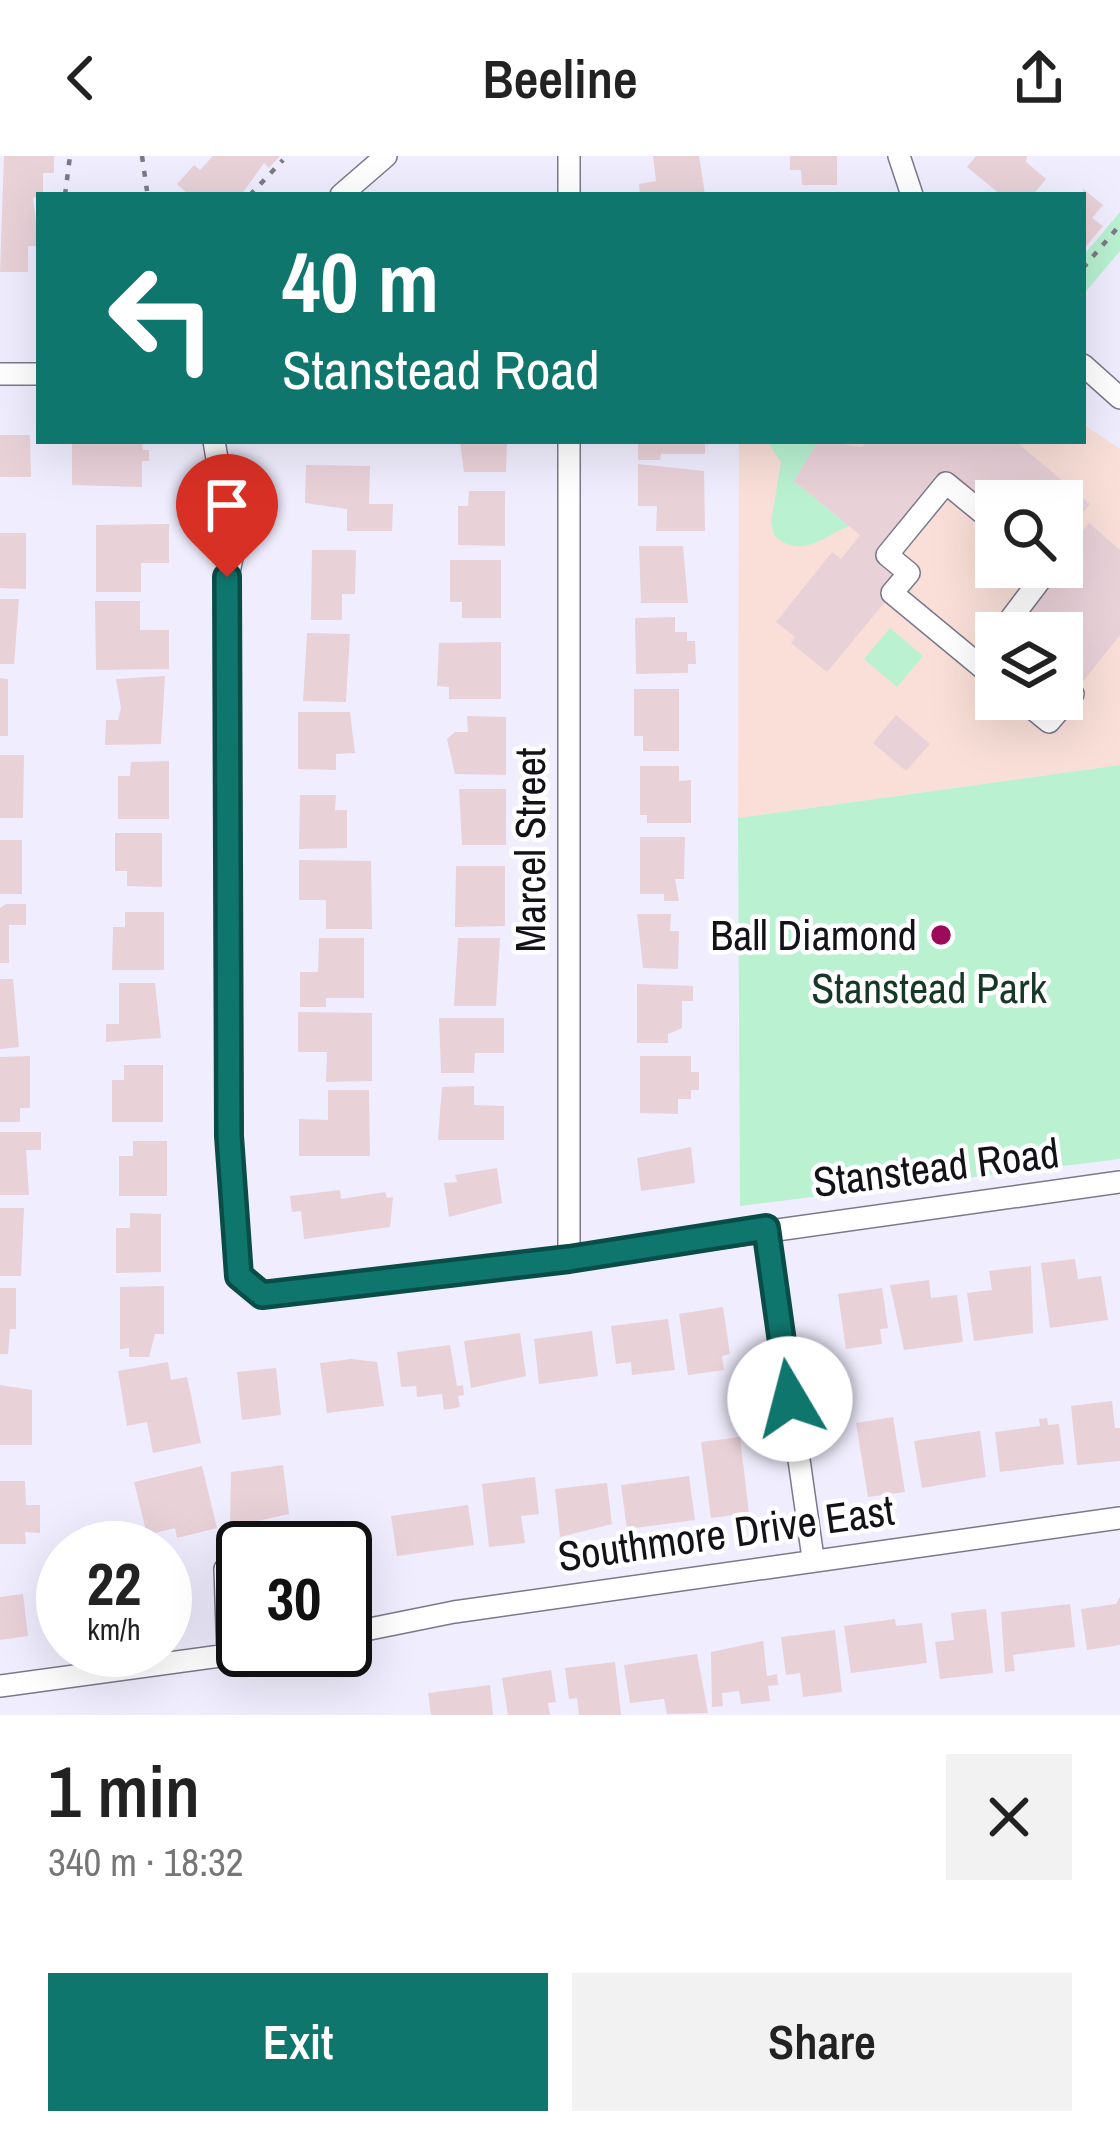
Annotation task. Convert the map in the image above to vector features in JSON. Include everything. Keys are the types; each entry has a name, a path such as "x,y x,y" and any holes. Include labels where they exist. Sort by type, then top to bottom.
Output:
{"street":[{"path":"344,192 386,156"},
{"path":"569,156 569,192"},
{"path":"898,156 911,192"},
{"path":"1086,368 1120,398"},
{"path":"0,374 36,374"},
{"name":"Stanstead Road","path":"215,444 233,553 227,577 235,1253 239,1276 262,1295 569,1259 1120,1182"},
{"name":"Marcel Street","path":"569,444 569,1259"},
{"path":"975,507 946,483 887,555 909,573 892,593 975,662"},
{"path":"1016,612 1034,588"},
{"path":"766,1228 813,1558"},
{"name":"Southmore Drive East","path":"372,1629 813,1558 1120,1518"},
{"path":"0,1686 216,1659"}],"path":[{"path":"65,192 70,156"},
{"path":"142,156 147,192"},
{"path":"253,192 283,160"},
{"path":"1086,265 1120,225"}],"shaded area":[{"path":"1086,426 1120,449 1120,765 738,818 739,444 1086,444"}],"green space":[{"path":"1120,212 1120,251 1086,291 1086,252"},
{"path":"769,444 816,444 794,481 849,526 802,546 774,535 771,522 781,462"},
{"path":"890,628 923,656 897,687 864,659"},
{"name":"Stanstead Park","path":"1120,765 1120,1159 740,1206 738,818"}],"building":[{"path":"4,156 54,156 54,173 43,173 43,192 36,192 33,198 36,246 28,246 28,272 0,272"},
{"path":"213,156 280,156 269,168 264,163 243,192 186,192 177,184 194,165 200,170"},
{"path":"653,156 699,156 705,192 640,192 639,184 656,181"},
{"path":"790,156 837,156 837,185 802,185 801,170 790,170"},
{"path":"976,156 1027,156 1026,162 1046,179 1035,192 997,192 967,167"},
{"path":"1083,189 1103,205 1092,218 1103,226 1086,246 1086,192"},
{"path":"0,435 30,435 31,477 0,477"},
{"path":"72,444 142,444 143,450 149,450 149,461 142,461 142,487 72,485"},
{"path":"460,444 507,444 506,472 464,472"},
{"path":"638,444 705,444 705,454 661,454 660,460 638,460"},
{"path":"816,444 1019,444 1061,480 975,480 975,507 946,483 887,555 909,573 827,672 791,643 795,637 776,622 832,552 841,559 860,535 794,481"},
{"path":"638,464 704,471 705,531 656,531 657,506 638,506"},
{"path":"306,465 370,466 369,504 393,504 392,531 347,531 347,509 305,503"},
{"path":"469,491 505,491 505,546 458,545 458,506 468,506"},
{"path":"1089,523 1120,550 1120,635 1083,681 1083,612 1016,612 1034,588 1083,588 1083,530"},
{"path":"169,524 169,563 141,563 141,592 96,592 96,525"},
{"path":"0,533 26,533 26,589 0,588"},
{"path":"639,546 683,546 688,603 641,603"},
{"path":"312,550 356,550 355,594 342,594 342,620 311,620"},
{"path":"450,560 501,560 501,618 462,618 462,602 450,602"},
{"path":"0,599 19,599 14,664 0,664"},
{"path":"95,601 140,601 140,630 169,630 169,669 96,670"},
{"path":"675,617 675,632 687,632 687,641 695,641 696,664 688,664 688,673 636,674 635,618"},
{"path":"307,633 350,634 346,702 303,701"},
{"path":"501,642 501,699 449,699 449,687 437,686 439,643"},
{"path":"165,676 161,744 105,745 106,720 118,720 121,708 116,679"},
{"path":"0,678 8,679 8,736 0,736"},
{"path":"634,689 679,689 679,751 643,751 643,736 634,736"},
{"path":"298,712 350,712 355,753 336,754 336,770 298,769"},
{"path":"896,715 930,744 906,771 873,743"},
{"path":"467,716 506,717 506,775 455,774 447,739 455,732 468,732"},
{"path":"0,755 24,755 23,818 0,818"},
{"path":"169,761 169,819 118,819 118,776 130,776 131,762"},
{"path":"640,766 679,766 679,781 691,780 691,823 647,823 647,815 640,815"},
{"path":"459,789 506,789 506,845 462,845"},
{"path":"300,795 336,795 335,810 347,810 347,848 299,849"},
{"path":"115,833 162,833 162,887 127,886 127,871 115,871"},
{"path":"640,837 685,837 684,879 675,879 679,901 664,901 664,894 640,894"},
{"path":"0,840 22,840 22,894 0,894"},
{"path":"299,860 371,861 372,929 326,929 326,900 299,900"},
{"path":"456,866 505,866 505,926 455,927"},
{"path":"26,904 26,925 9,925 9,963 0,963 0,908"},
{"path":"125,912 164,912 164,970 112,970 113,927 125,927"},
{"path":"637,914 671,914 670,931 679,931 678,969 643,968"},
{"path":"319,938 364,938 364,998 326,998 326,1007 300,1007 300,972 318,972"},
{"path":"458,938 500,938 496,1006 454,1006"},
{"path":"0,979 13,979 19,1047 0,1049"},
{"path":"119,983 155,983 161,1038 106,1042 106,1024 119,1024"},
{"path":"637,984 693,986 693,1001 682,1001 682,1028 668,1034 668,1043 637,1043"},
{"path":"298,1012 372,1013 372,1081 326,1082 327,1052 298,1052"},
{"path":"439,1018 504,1018 504,1053 475,1053 474,1073 441,1073"},
{"path":"30,1056 30,1108 20,1108 20,1122 0,1122 0,1057"},
{"path":"640,1056 691,1056 691,1072 699,1072 699,1090 691,1090 691,1099 678,1099 678,1114 640,1113"},
{"path":"124,1065 163,1065 163,1122 112,1122 112,1080 124,1080"},
{"path":"474,1086 474,1105 504,1106 504,1140 438,1140 442,1087"},
{"path":"328,1090 369,1090 370,1156 299,1156 299,1119 328,1120"},
{"path":"0,1132 41,1132 41,1150 26,1150 29,1195 0,1195"},
{"path":"133,1141 167,1141 167,1196 119,1196 119,1156 133,1156"},
{"path":"691,1147 695,1183 641,1191 637,1158"},
{"path":"497,1168 502,1203 449,1217 444,1183 457,1182 455,1175"},
{"path":"340,1190 341,1199 385,1192 387,1198 393,1197 390,1227 304,1239 301,1211 292,1212 290,1196"},
{"path":"0,1208 24,1208 21,1276 0,1276"},
{"path":"130,1213 161,1214 161,1272 116,1273 116,1228 130,1228"},
{"path":"1075,1259 1078,1279 1101,1276 1108,1320 1050,1328 1041,1263"},
{"path":"1031,1266 1033,1333 974,1341 967,1293 992,1290 989,1271"},
{"path":"929,1280 931,1298 957,1295 963,1342 904,1350 890,1285"},
{"path":"164,1286 164,1334 155,1334 149,1357 129,1357 129,1348 120,1349 120,1287"},
{"path":"0,1288 16,1288 16,1329 10,1329 8,1354 0,1354"},
{"path":"882,1288 888,1328 880,1329 882,1344 846,1349 838,1294"},
{"path":"723,1307 730,1354 722,1356 724,1370 688,1375 679,1314"},
{"path":"668,1319 675,1370 632,1375 631,1362 616,1364 611,1326"},
{"path":"592,1331 598,1376 539,1384 534,1339"},
{"path":"520,1333 526,1376 471,1388 464,1341"},
{"path":"450,1345 457,1386 463,1385 464,1395 458,1396 460,1407 444,1410 442,1394 417,1397 416,1386 401,1387 397,1352"},
{"path":"168,1362 171,1380 187,1377 201,1443 153,1453 147,1422 127,1426 118,1371"},
{"path":"377,1362 384,1406 327,1413 320,1363"},
{"path":"276,1368 281,1415 242,1420 237,1372"},
{"path":"0,1385 32,1390 32,1445 0,1445"},
{"path":"1112,1401 1115,1428 1120,1428 1120,1461 1077,1465 1071,1406"},
{"path":"893,1417 905,1492 868,1497 856,1423"},
{"path":"1047,1418 1048,1425 1059,1424 1064,1464 1000,1472 995,1432 1040,1426 1039,1419"},
{"path":"980,1431 986,1477 922,1488 914,1441"},
{"path":"740,1437 749,1513 711,1518 701,1442"},
{"path":"283,1465 289,1514 230,1521 231,1472"},
{"path":"202,1466 216,1528 192,1534 192,1521 144,1521 134,1482"},
{"path":"689,1476 695,1520 627,1529 621,1485"},
{"path":"535,1477 539,1514 521,1516 525,1543 489,1547 482,1484"},
{"path":"0,1481 25,1481 26,1505 40,1505 36,1533 25,1532 26,1544 0,1544"},
{"path":"607,1483 612,1524 560,1537 555,1489"},
{"path":"468,1505 474,1545 397,1556 391,1516"},
{"path":"23,1594 28,1636 0,1640 0,1597"},
{"path":"1120,1597 1120,1645 1087,1650 1081,1609 1116,1604"},
{"path":"1070,1604 1075,1647 1013,1655 1015,1671 1005,1672 1001,1612"},
{"path":"986,1609 993,1673 940,1679 935,1642 954,1640 951,1613"},
{"path":"895,1619 896,1626 922,1623 927,1663 851,1673 844,1626"},
{"path":"835,1630 842,1692 803,1697 800,1673 786,1675 781,1637"},
{"path":"763,1641 767,1676 777,1674 778,1685 768,1686 770,1701 741,1704 739,1691 722,1693 723,1706 712,1707 711,1652"},
{"path":"697,1654 708,1713 667,1714 664,1699 630,1703 624,1665"},
{"path":"615,1662 621,1715 579,1715 577,1698 569,1699 565,1668"},
{"path":"551,1670 556,1702 548,1703 550,1715 508,1715 502,1678"},
{"path":"490,1685 493,1715 431,1715 428,1693"}],"place":[{"name":"Ball Diamond","path":"941,935"}],"route":[{"path":"227,577 229,1136 239,1276 262,1295 569,1259 766,1228 790,1399"}]}
